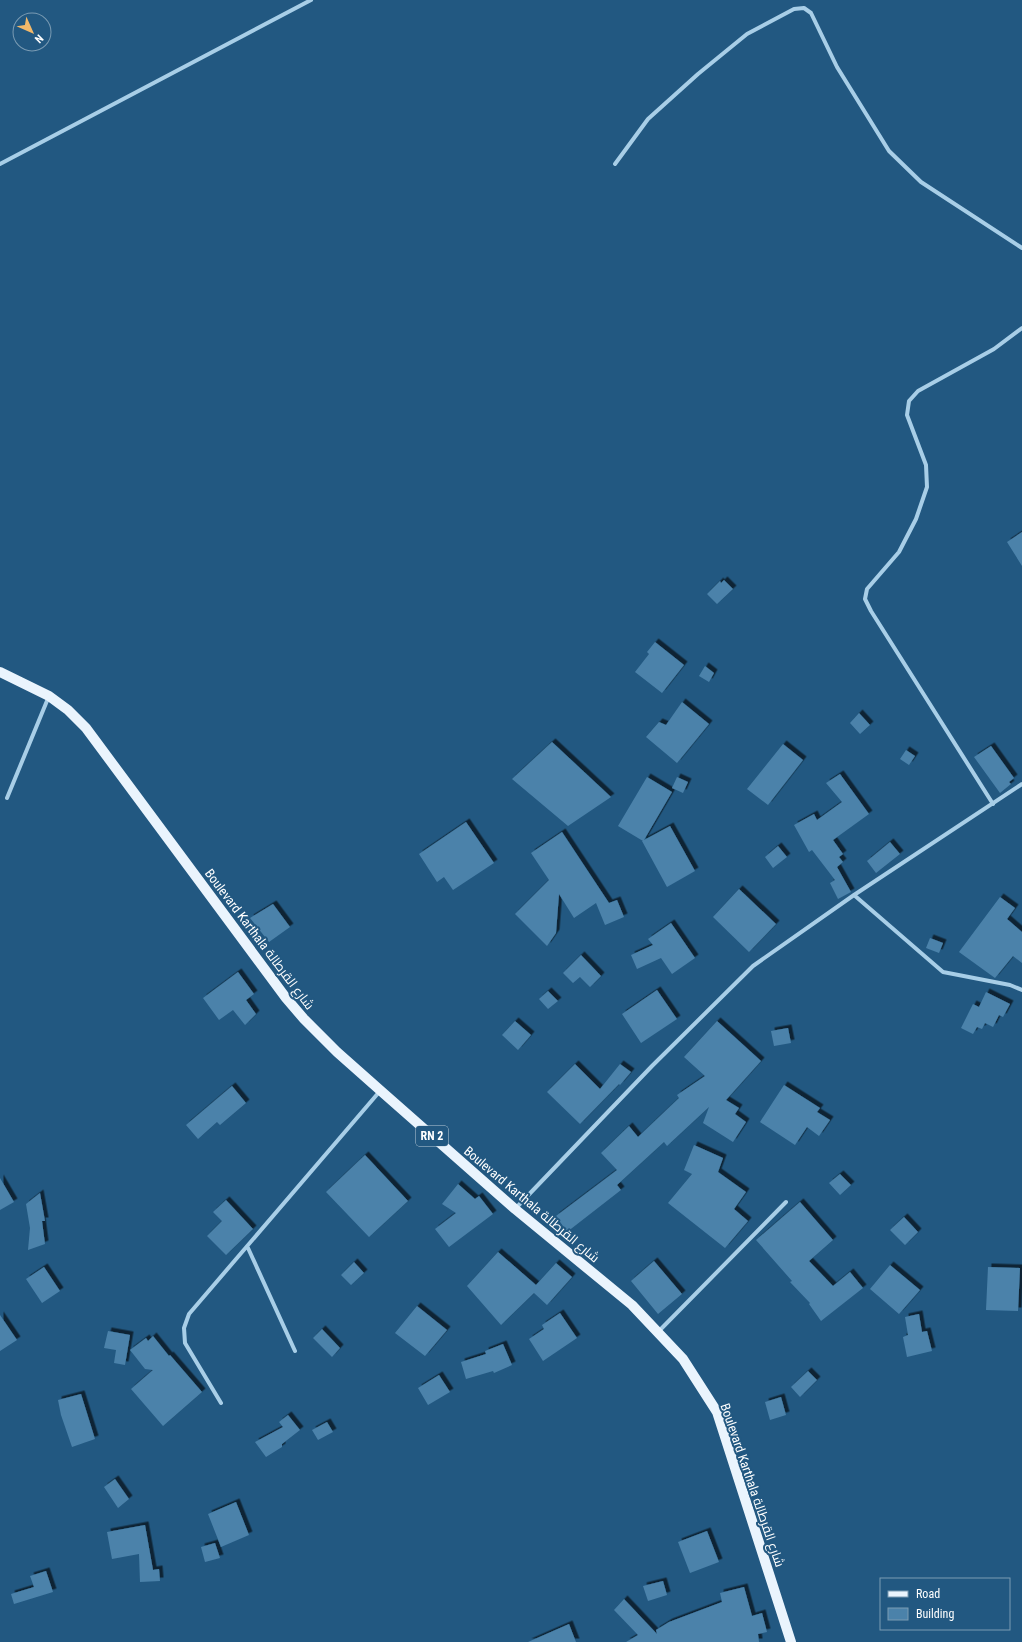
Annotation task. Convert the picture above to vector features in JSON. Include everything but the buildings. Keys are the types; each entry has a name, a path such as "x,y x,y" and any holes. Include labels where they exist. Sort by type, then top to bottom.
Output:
{"main road":[{"name":"Boulevard Karthala شارع القرطالة","path":"0,672 49,696 68,710 86,728 286,998 337,1052 515,1209 632,1305 683,1359 717,1412 791,1642"}],"street":[{"path":"0,164 311,0"},
{"path":"615,164 648,119 698,74 747,34 794,9 804,8 811,13 837,67 889,151 921,182 1022,248"},
{"path":"0,157 4,161"},
{"path":"993,804 871,611 865,599 867,589 900,552 916,519 927,487 926,464 907,415 909,401 918,391 994,349 1022,328"},
{"path":"7,798 49,696"},
{"path":"515,1209 652,1066 753,966 854,894 1022,784"},
{"path":"854,894 943,972 1010,985 1022,990"},
{"path":"221,1403 185,1343 184,1328 189,1314 248,1248 380,1091"},
{"path":"658,1332 786,1202"},
{"path":"248,1248 295,1351"}]}
